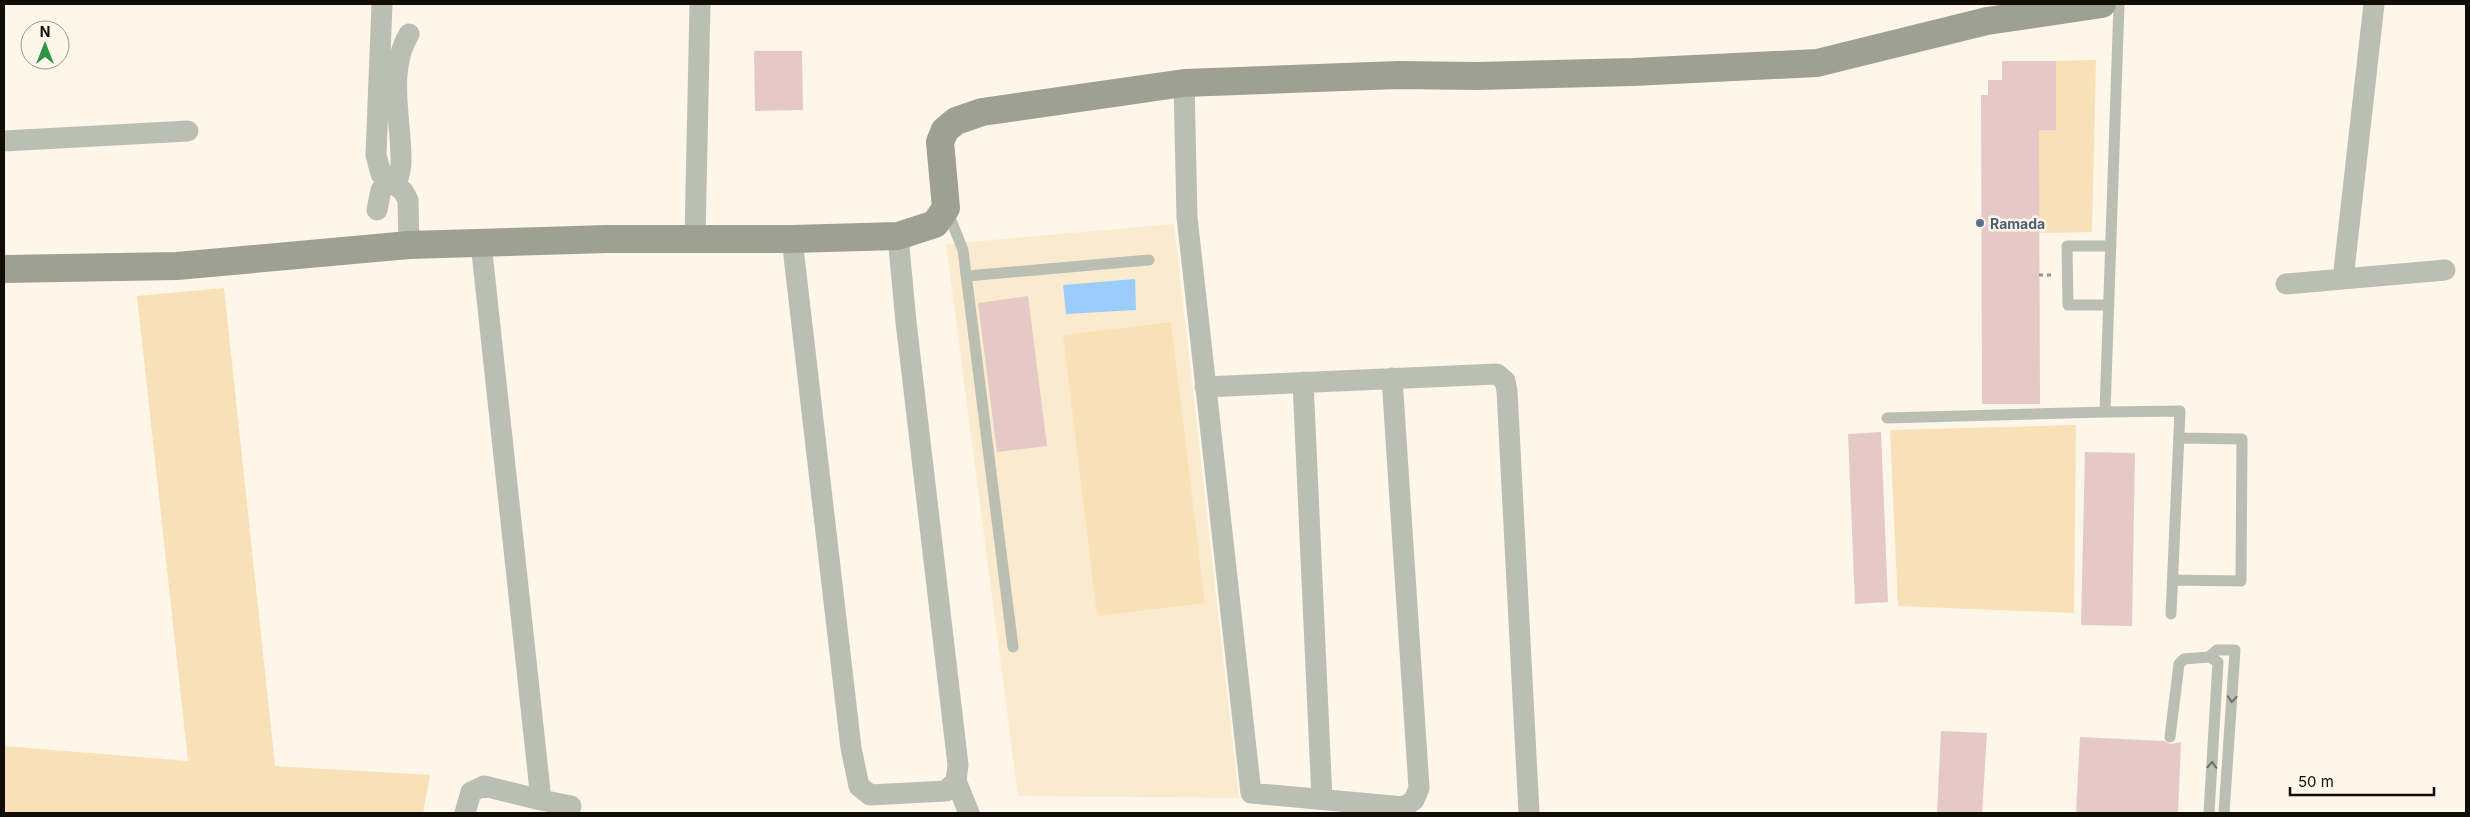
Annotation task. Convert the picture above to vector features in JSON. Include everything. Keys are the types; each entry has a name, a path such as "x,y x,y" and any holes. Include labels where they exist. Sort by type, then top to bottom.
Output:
{"street":[{"path":"382,4 376,155 381,174 403,191 408,200 409,245"},
{"path":"695,237 700,4"},
{"path":"4,269 177,266 409,245 695,237 792,239 898,236 935,224 946,208 940,142 945,130 956,121 982,112 1184,83 1398,75 1477,76 1633,72 1817,63 1988,12 2102,4"},
{"path":"2343,279 2374,4"},
{"path":"377,210 381,190 392,183 401,164 397,116 399,62 404,43 409,34"},
{"path":"1184,83 1187,217 1251,792 1404,806 1414,800 1420,788 1392,378"},
{"path":"4,141 188,131"},
{"path":"898,236 906,322 958,765 956,781 969,813"},
{"path":"792,239 850,740 859,786 870,795 946,791 956,781"},
{"path":"481,243 541,800"},
{"path":"2286,284 2445,270"},
{"path":"1205,387 1498,374 1505,381 1529,813"},
{"path":"1302,382 1322,799"},
{"path":"465,813 471,792 484,786 571,806 569,813"}],"lane":[{"path":"2104,412 2119,4"},
{"path":"946,208 963,250 1013,647"},
{"path":"2109,304 2068,304 2067,246 2111,246"},
{"path":"966,276 1149,260"},
{"path":"1887,418 2180,410 2171,614"},
{"path":"2172,580 2242,581 2242,438 2179,438"},
{"path":"2209,657 2217,650 2235,650 2224,813"},
{"path":"2170,738 2179,664 2184,658 2209,657 2218,662 2209,813"}],"shaded area":[{"path":"2096,60 2092,232 2039,233 2039,130 2056,130 2056,61"},
{"path":"1174,224 1239,798 1018,796 946,244"},
{"path":"224,288 275,766 430,775 423,813 4,813 4,746 188,761 137,296"},
{"path":"1171,322 1205,603 1097,616 1063,335"},
{"path":"2076,425 2074,613 1898,606 1890,430"}],"water":[{"path":"1135,279 1136,310 1066,314 1063,285"}],"building":[{"path":"754,51 802,51 803,110 755,111"},
{"path":"2002,61 2056,61 2056,130 2039,130 2040,404 1982,404 1981,95 1988,95 1988,80 2002,80"},
{"path":"1028,296 1047,446 997,452 978,303"},
{"path":"1881,432 1888,602 1855,604 1848,434"},
{"path":"2085,452 2135,453 2132,626 2081,625"},
{"path":"1941,731 1987,733 1982,813 1937,813"},
{"path":"2080,737 2164,741 2170,744 2181,742 2178,813 2076,813"}],"place":[{"name":"Ramada","path":"1980,223"}]}
